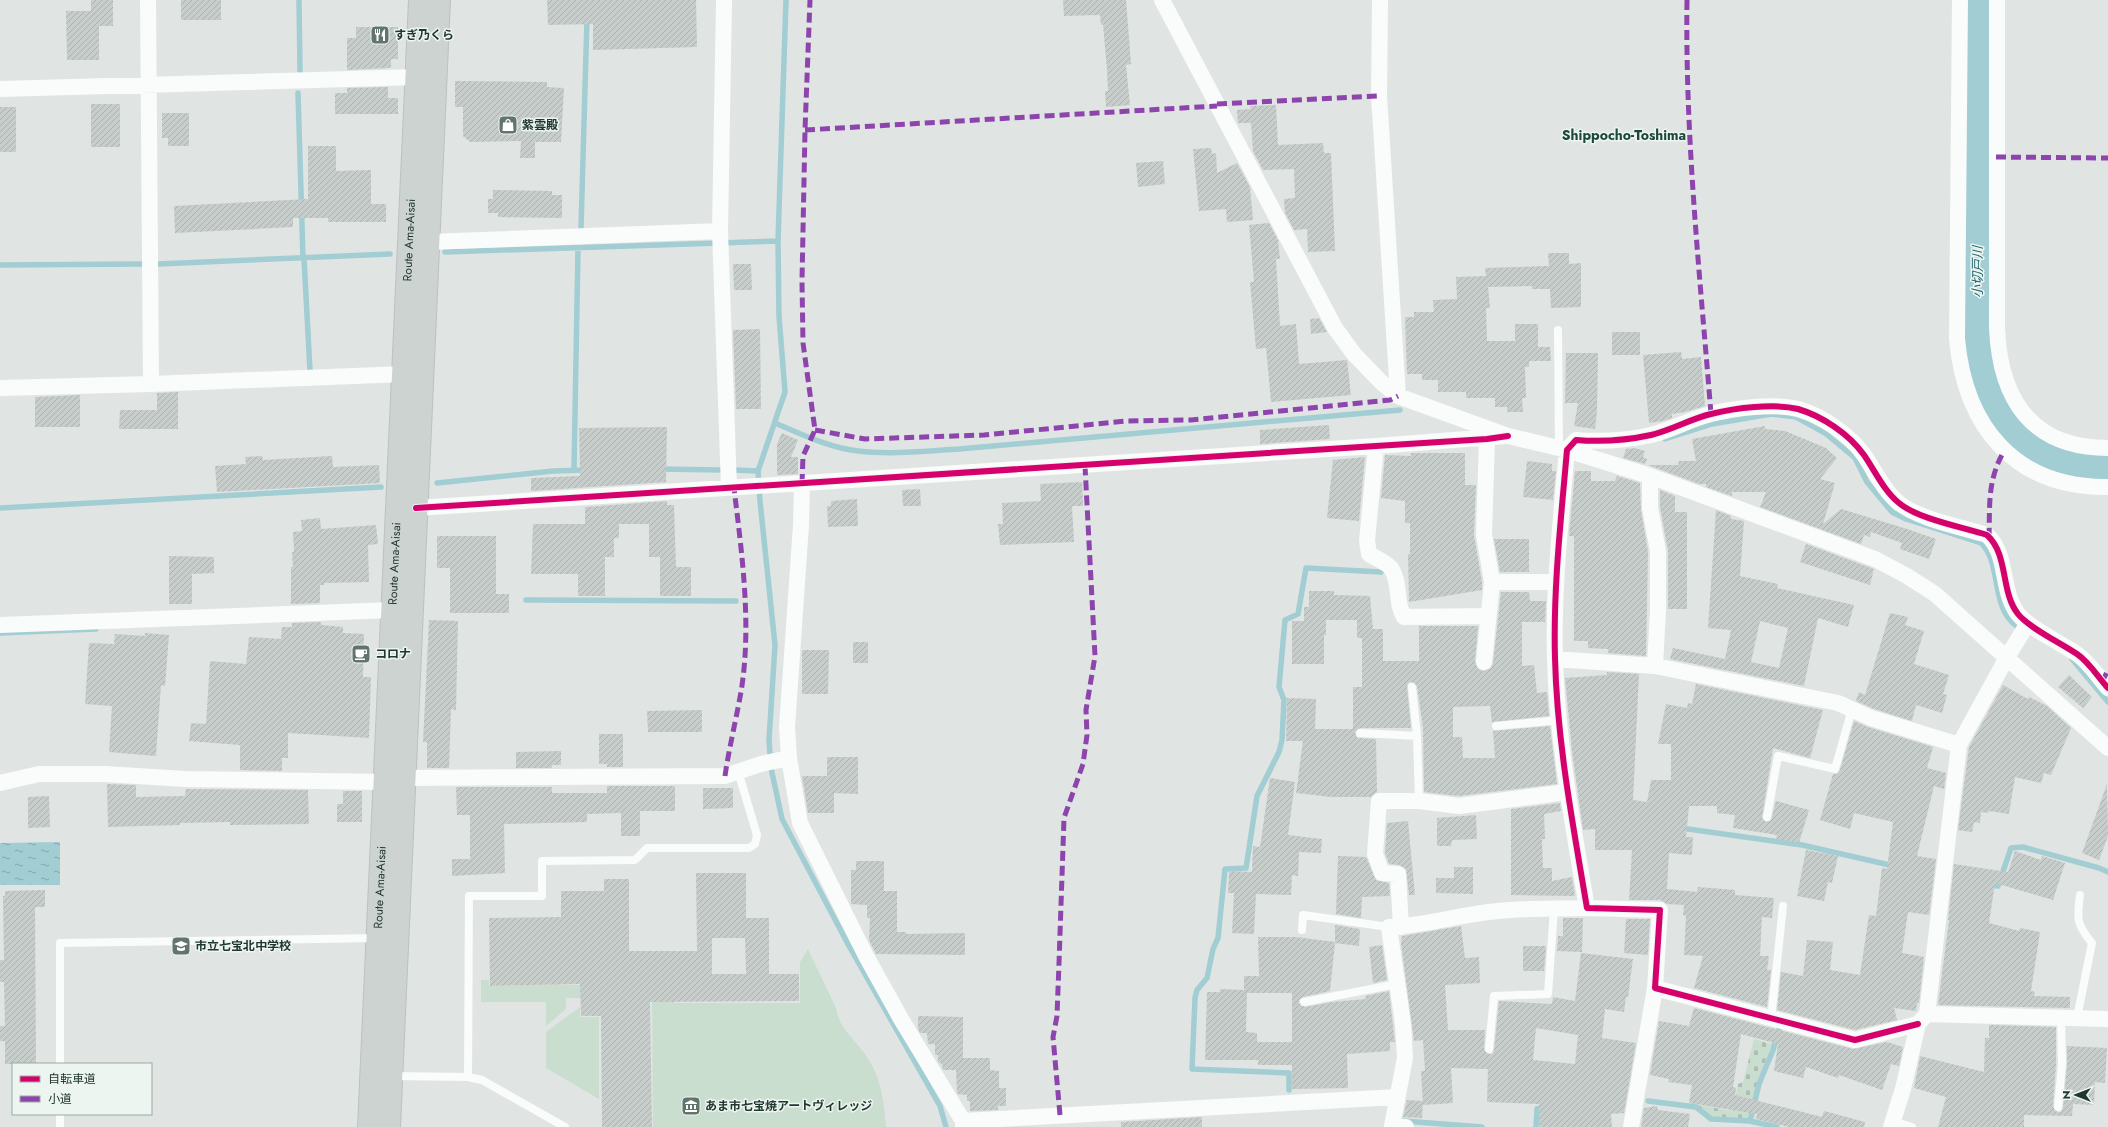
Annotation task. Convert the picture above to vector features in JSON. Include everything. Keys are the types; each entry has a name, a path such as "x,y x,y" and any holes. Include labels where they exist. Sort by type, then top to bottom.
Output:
{"main road":[{"name":"Route Ama-Aisai","path":"389,1127 395,780 393,610 420,0"},
{"name":"Route Ama-Aisai","path":"370,1127 378,938 395,780 416,508 439,0"}],"street":[{"path":"148,0 151,384"},
{"path":"724,0 720,239 729,488"},
{"path":"1162,0 1335,328 1354,354 1382,383 1398,396 1508,436 1563,449 1650,476 1875,559 1900,572 1934,594 2108,748"},
{"path":"1380,0 1379,96 1398,396"},
{"path":"1960,0 1957,339 1963,376 1981,420 1992,437 2004,451 2036,472 2069,485 2108,487"},
{"path":"1997,0 1997,328 1998,351 2003,372 2013,399 2036,427 2074,446 2108,448"},
{"path":"0,89 417,77"},
{"path":"428,242 720,239"},
{"path":"0,388 151,384 404,374"},
{"path":"1563,449 1576,440 1592,442 1651,435 1711,414 1758,407 1785,407 1799,409 1827,422 1846,435 1863,453 1884,486 1898,503 1912,511 1990,538 1993,541 2000,558 2011,602 2025,628 2079,655 2108,688"},
{"path":"416,508 1488,439 1508,436"},
{"path":"1484,662 1492,582 1484,535 1488,439"},
{"path":"1376,446 1367,541 1369,554 1390,567 1395,578 1401,612 1404,617 1488,616"},
{"path":"1563,449 1556,582 1555,659 1567,792 1587,908"},
{"path":"1650,476 1650,508 1658,551 1658,611 1655,666"},
{"path":"802,484 801,533 787,727 783,760 800,823 866,956 963,1124 1398,1097"},
{"path":"1492,582 1556,582"},
{"path":"0,625 393,610"},
{"path":"1892,1124 1922,1019 1959,745 2006,659 2025,628"},
{"path":"1555,659 1655,666 1838,702 1871,718 1959,745"},
{"path":"0,783 39,774 98,774 184,779 395,780 725,776 761,764 783,760"},
{"path":"1396,1127 1398,1097 1405,1058 1403,1024 1398,984 1395,927 1398,874 1382,873 1375,854 1380,801 1419,801 1459,806 1567,792"},
{"path":"1395,927 1498,911 1587,908 1660,910 1655,988 1631,1127"},
{"path":"1655,988 1855,1040 1922,1019 2108,1019"}],"lane":[{"path":"1558,330 1563,449"},
{"path":"1412,687 1417,736 1419,801"},
{"path":"1767,817 1778,756 1835,769 1852,709"},
{"path":"1496,726 1560,720"},
{"path":"1360,733 1417,736"},
{"path":"468,1077 469,896 542,896 542,861 635,860 647,848 749,848 755,844 757,834 738,771"},
{"path":"2077,1018 2092,943 2081,930 2079,924 2080,895"},
{"path":"1771,1019 1783,906"},
{"path":"1489,1049 1494,996 1548,994 1554,909"},
{"path":"1302,930 1303,916 1395,927"},
{"path":"60,1063 60,943 378,938"},
{"path":"1304,1002 1398,984"},
{"path":"2058,1107 2062,1064 2061,1018"},
{"path":"391,1076 468,1077 482,1080 565,1127"},
{"path":"60,1115 60,1127"},
{"path":"1892,1124 1912,1127"}],"green space":[{"path":"808,949 836,1008 840,1022 865,1054 875,1071 883,1098 886,1127 653,1127 652,1001 674,980 674,1003 800,1003 800,962"},
{"path":"517,978 524,985 552,985 558,978 559,985 586,985 599,998 566,998 566,1009 546,1026 546,1002 481,1002 481,980 489,980 489,986 516,986"},
{"path":"580,1007 580,1017 599,1017 599,1099 546,1068 546,1032"},
{"path":"1754,1039 1772,1044 1757,1083 1748,1119 1711,1118 1698,1108 1698,1105 1733,1111 1738,1084 1743,1082"}],"water":[{"path":"60,842 60,885 0,885 0,843"}],"building":[{"path":"91,0 113,0 113,26 99,26 99,60 67,60 66,11 91,11"},
{"path":"181,0 221,0 221,20 181,20"},
{"path":"547,0 696,0 697,47 593,50 593,24 548,25"},
{"path":"1063,0 1126,0 1131,64 1126,65 1130,105 1106,107 1105,91 1108,91 1107,70 1103,24 1101,25 1100,15 1064,16"},
{"path":"356,27 398,27 398,59 391,59 391,67 347,70 347,38 356,38"},
{"path":"455,81 547,82 547,87 564,88 561,142 535,142 535,158 520,158 521,141 470,142 463,136 463,107 455,107"},
{"path":"388,87 388,98 398,98 398,114 335,114 335,93 347,93 347,88"},
{"path":"91,104 120,104 120,147 91,147"},
{"path":"1276,105 1278,145 1323,143 1324,153 1331,153 1335,251 1308,252 1307,229 1294,230 1285,213 1284,199 1295,198 1294,169 1263,170 1253,151 1251,123 1238,123 1237,110 1251,109 1250,106"},
{"path":"0,107 16,107 16,152 0,152"},
{"path":"162,113 189,113 189,146 168,146 168,138 162,138"},
{"path":"308,146 336,146 336,171 371,170 371,204 386,204 386,222 328,222 328,218 293,218 293,227 175,233 174,206 308,199"},
{"path":"1211,148 1212,154 1216,153 1217,173 1237,163 1250,187 1253,220 1227,222 1226,209 1199,211 1193,149"},
{"path":"1163,161 1165,184 1138,187 1136,163"},
{"path":"493,190 552,191 552,195 562,195 562,218 498,217 498,213 488,213 488,199 493,199"},
{"path":"1269,223 1278,240 1280,259 1276,259 1280,326 1296,324 1299,364 1347,360 1351,395 1271,402 1266,348 1256,349 1250,282 1254,282 1249,225"},
{"path":"1548,253 1569,253 1569,264 1581,263 1581,307 1551,308 1550,289 1532,289 1532,286 1488,287 1490,308 1486,308 1487,341 1515,341 1515,324 1538,324 1538,347 1550,347 1551,361 1529,361 1529,367 1525,367 1526,398 1522,398 1523,412 1507,412 1507,407 1495,407 1495,398 1466,398 1466,392 1438,392 1438,380 1422,380 1422,374 1407,374 1405,317 1414,317 1414,312 1434,312 1433,300 1457,299 1456,277 1486,276 1485,268 1549,266"},
{"path":"733,264 751,264 752,290 734,290"},
{"path":"1319,318 1327,332 1311,334 1310,319"},
{"path":"760,329 761,409 736,409 733,330"},
{"path":"1612,332 1640,332 1640,355 1612,355"},
{"path":"1681,352 1682,359 1701,357 1705,406 1672,414 1672,418 1663,421 1649,423 1643,355"},
{"path":"1566,353 1598,353 1597,411 1595,429 1574,426 1578,403 1565,403"},
{"path":"178,392 178,429 119,429 120,410 157,410 157,393"},
{"path":"80,395 80,427 35,427 35,397"},
{"path":"1329,425 1330,439 1260,444 1260,430"},
{"path":"1765,426 1765,429 1785,431 1826,448 1837,458 1820,479 1835,483 1823,524 1841,509 1904,528 1936,539 1929,559 1900,549 1902,543 1871,532 1870,537 1864,535 1861,544 1760,507 1766,492 1732,492 1732,496 1706,487 1706,484 1699,484 1648,465 1678,465 1679,461 1696,461 1692,439"},
{"path":"667,427 666,482 531,491 531,478 580,476 579,428"},
{"path":"782,433 798,440 791,457 798,457 798,474 777,475 777,444"},
{"path":"1635,448 1645,451 1643,457 1647,459 1645,464 1623,458 1626,449"},
{"path":"1411,453 1465,453 1465,485 1476,485 1474,535 1482,590 1409,602 1408,554 1410,554 1410,523 1405,523 1405,501 1381,498 1385,455 1411,456"},
{"path":"262,456 263,460 332,456 333,467 379,465 380,483 217,492 215,466 246,464 245,457"},
{"path":"1365,457 1359,521 1327,518 1333,460"},
{"path":"1527,461 1552,464 1552,471 1556,471 1553,500 1523,497"},
{"path":"1575,471 1591,471 1591,481 1615,481 1617,476 1640,483 1641,510 1648,552 1646,656 1608,653 1608,649 1588,648 1588,641 1574,641 1574,536 1569,536"},
{"path":"1082,482 1083,506 1072,506 1074,542 1000,545 998,524 1003,524 1002,503 1041,501 1040,484"},
{"path":"920,489 921,506 903,506 902,490"},
{"path":"1660,490 1675,496 1675,512 1687,512 1687,609 1668,609 1668,551 1660,507"},
{"path":"857,499 858,526 828,527 827,506 831,506 831,501"},
{"path":"667,501 667,505 674,505 676,567 691,567 691,596 660,596 660,557 649,557 649,524 619,524 619,538 614,538 614,557 605,557 605,596 578,596 578,574 531,574 533,524 585,524 585,507"},
{"path":"1716,510 1731,516 1731,519 1744,521 1740,576 1778,584 1777,588 1854,605 1848,627 1818,618 1804,686 1670,659 1673,648 1725,659 1731,630 1708,628","holes":["1760,621 1788,628 1779,668 1751,662"]},
{"path":"320,518 321,529 376,525 378,544 368,545 369,582 324,583 324,585 320,585 320,603 291,604 291,567 293,567 292,552 294,552 293,532 302,531 301,520"},
{"path":"437,536 496,536 496,594 509,594 509,613 450,613 450,568 437,568"},
{"path":"1494,539 1529,539 1529,572 1500,572"},
{"path":"1806,544 1874,569 1870,585 1800,562"},
{"path":"169,556 214,557 214,573 192,574 192,604 169,604"},
{"path":"1309,591 1334,591 1334,595 1370,596 1373,629 1383,629 1383,661 1419,661 1419,626 1478,626 1475,661 1478,669 1483,671 1491,668 1493,663 1501,592 1529,592 1530,601 1546,601 1545,622 1522,622 1522,666 1534,665 1537,693 1547,692 1549,716 1492,722 1490,706 1453,707 1453,737 1462,737 1463,758 1495,758 1493,731 1550,726 1557,784 1459,796 1424,792 1423,728 1417,686 1412,682 1408,683 1407,687 1411,728 1360,728 1355,732 1357,738 1376,739 1377,792 1371,797 1331,797 1296,793 1303,741 1286,741 1287,698 1316,699 1315,729 1353,729 1353,687 1362,687 1362,638 1357,638 1357,620 1326,620 1326,635 1324,635 1324,664 1292,664 1292,621 1304,621 1304,607 1309,607"},
{"path":"1890,613 1908,617 1905,625 1924,631 1914,664 1949,675 1943,694 1947,695 1942,713 1916,705 1912,721 1874,709 1856,701 1859,692 1865,695"},
{"path":"429,620 458,621 456,710 451,709 449,768 427,768 427,742 423,742"},
{"path":"321,622 321,625 343,627 343,633 364,634 363,677 371,677 369,738 288,733 288,758 282,758 282,771 240,770 240,745 189,741 191,723 206,724 210,661 246,664 249,637 281,639 282,627 292,627 292,623"},
{"path":"145,633 169,635 165,686 161,685 156,756 109,752 112,706 85,704 89,643 114,644 115,634 145,636"},
{"path":"853,642 868,642 868,663 853,663"},
{"path":"802,650 829,650 828,694 802,694"},
{"path":"1607,672 1639,674 1633,800 1647,802 1651,780 1671,780 1671,744 1658,744 1666,704 1687,708 1688,703 1692,704 1696,684 1823,710 1810,758 1773,748 1762,818 1766,822 1771,820 1776,801 1809,810 1799,843 1776,839 1777,835 1733,828 1735,815 1717,813 1717,806 1689,806 1686,837 1693,837 1692,855 1669,853 1667,889 1697,892 1698,887 1735,890 1735,895 1774,898 1772,918 1762,917 1760,956 1769,956 1767,970 1771,970 1767,1007 1694,988 1703,956 1684,955 1686,916 1683,915 1684,905 1667,904 1660,900 1629,900 1632,850 1595,850 1595,829 1583,830 1572,751 1565,678 1607,675"},
{"path":"2069,675 2092,697 2083,708 2058,687"},
{"path":"2003,685 2028,699 2029,697 2047,706 2071,728 2051,775 2044,773 2041,783 2015,777 2009,814 1989,811 1988,813 1981,812 1980,823 1974,822 1972,832 1958,830 1969,747"},
{"path":"702,710 702,732 648,732 647,711"},
{"path":"1854,721 1868,727 1933,747 1927,768 1946,773 1944,789 1934,786 1917,856 1936,859 1929,915 1908,912 1902,953 1924,957 1919,1003 1917,1003 1916,1011 1894,1008 1897,1020 1855,1030 1777,1010 1781,972 1803,976 1807,940 1833,942 1830,970 1860,975 1869,915 1876,916 1882,868 1887,869 1893,822 1854,813 1850,829 1820,820 1833,774 1837,774 1840,770"},
{"path":"599,734 623,734 623,767 607,767 607,764 599,764"},
{"path":"561,751 561,765 552,765 552,768 516,768 516,752"},
{"path":"827,757 858,757 858,794 834,793 834,813 808,813 802,776 827,776"},
{"path":"1270,778 1295,782 1288,835 1322,839 1321,853 1299,852 1298,876 1292,875 1291,895 1256,894 1254,934 1232,933 1234,893 1228,893 1229,871 1252,872 1253,846 1260,847"},
{"path":"107,784 136,785 136,797 185,796 186,789 308,790 309,824 230,825 230,822 108,827"},
{"path":"2107,784 2108,836 2099,860 2082,853"},
{"path":"607,786 675,786 675,811 640,811 640,836 621,836 621,813 587,814 587,822 504,824 505,873 452,876 452,859 470,859 470,815 457,815 456,787 552,787 552,793 607,793"},
{"path":"703,788 733,788 733,808 703,809"},
{"path":"343,791 362,791 362,822 337,822 337,804 343,804"},
{"path":"49,796 50,827 28,828 28,797"},
{"path":"1560,803 1561,811 1544,814 1545,839 1542,839 1543,868 1552,868 1552,881 1572,877 1575,896 1511,895 1511,809"},
{"path":"1476,815 1477,839 1452,840 1451,846 1437,846 1437,818"},
{"path":"1408,821 1415,895 1409,895 1406,869 1399,865 1389,864 1385,853 1387,823"},
{"path":"1806,850 1838,856 1832,883 1828,882 1824,901 1797,896"},
{"path":"2015,851 2041,860 2042,856 2065,863 2053,900 1995,883 1989,923 2019,931 2020,928 2040,932 2031,991 2035,992 2034,996 2070,997 2070,1008 1938,1005 1949,920 1954,864 2008,872"},
{"path":"1338,856 1366,857 1376,880 1389,883 1390,896 1362,897 1361,918 1336,914"},
{"path":"856,861 884,861 884,891 897,891 897,932 906,932 906,934 965,933 965,955 876,954 869,940 870,918 867,918 867,905 851,904 851,870 856,870"},
{"path":"1454,867 1473,867 1473,894 1436,893 1436,878 1454,878"},
{"path":"696,873 746,873 746,918 769,918 769,974 799,974 799,1001 650,1002 652,1127 602,1127 601,1016 581,1016 580,984 490,986 489,918 561,917 561,891 604,891 604,879 629,879 629,951 697,951","holes":["712,938 745,938 746,974 712,974"]},
{"path":"45,890 45,907 35,907 36,1063 5,1064 5,1041 0,1041 0,1026 5,1026 4,982 0,982 0,960 4,960 3,896 5,896 5,891"},
{"path":"1563,918 1583,918 1582,952 1557,951 1558,936 1563,936"},
{"path":"1626,919 1650,919 1648,955 1624,953"},
{"path":"1335,925 1360,929 1359,946 1335,943 1330,991 1303,997 1299,1000 1299,1003 1305,1007 1332,1002 1366,999 1365,996 1389,991 1395,1042 1390,1042 1390,1051 1347,1054 1348,1088 1292,1089 1292,1065 1258,1065 1258,1060 1205,1060 1207,992 1220,992 1220,989 1244,990 1244,976 1259,976 1258,937 1296,937 1335,942","holes":["1247,993 1292,993 1292,1042 1257,1042 1257,1033 1246,1032"]},
{"path":"1461,926 1465,958 1479,957 1480,983 1445,985 1448,1030 1485,1030 1484,1049 1488,1054 1492,1054 1494,1050 1499,1001 1552,1004 1553,997 1575,1001 1581,953 1633,959 1628,997 1626,997 1624,1012 1605,1009 1602,1038 1636,1043 1624,1113 1611,1114 1612,1127 1539,1127 1539,1104 1487,1102 1488,1069 1451,1068 1453,1103 1423,1105 1421,1071 1425,1071 1423,1040 1414,1041 1401,943 1402,936","holes":["1536,1028 1578,1035 1575,1064 1533,1060"]},
{"path":"1382,945 1387,980 1373,983 1369,947"},
{"path":"1523,946 1546,946 1544,971 1523,971"},
{"path":"1694,1008 1853,1049 1887,1042 1903,1047 1899,1066 1891,1064 1882,1090 1839,1075 1838,1078 1806,1067 1803,1078 1774,1071 1778,1044 1741,1034 1733,1087 1736,1088 1735,1095 1822,1117 1824,1111 1865,1122 1864,1127 1789,1127 1756,1119 1757,1114 1689,1103 1692,1085 1668,1082 1669,1079 1650,1075 1659,1021 1689,1026"},
{"path":"918,1016 963,1017 963,1058 990,1058 990,1070 999,1071 999,1088 1006,1088 1006,1106 998,1106 998,1110 970,1111 970,1101 967,1101 967,1095 957,1093 956,1070 943,1070 942,1064 938,1062 938,1055 935,1055 935,1044 928,1044 927,1033 920,1033 918,1029"},
{"path":"1989,1025 2056,1027 2056,1064 2053,1106 2057,1112 2061,1112 2063,1108 2067,1065 2067,1046 2107,1048 2105,1083 2095,1082 2094,1105 2073,1104 2072,1116 2024,1115 2024,1127 1938,1127 1946,1097 1914,1088 1920,1056 1984,1072 1985,1038 1989,1038"},
{"path":"1407,1100 1423,1101 1422,1118 1403,1117"},
{"path":"1657,1106 1658,1110 1690,1114 1688,1127 1641,1127 1644,1108"},
{"path":"1202,1117 1202,1127 1121,1127 1121,1122"}],"waterway":[{"path":"299,0 300,71"},
{"path":"786,0 778,241 779,316 785,392 758,471 775,645 769,740 771,768 782,819 849,946 940,1106 946,1127"},
{"name":"小切戸川","path":"1979,0 1976,338 1983,373 1994,403 2002,416 2012,429 2025,440 2040,451 2067,464 2080,466 2108,466"},
{"path":"581,228 587,18"},
{"path":"298,93 303,258"},
{"path":"445,252 778,241"},
{"path":"574,470 578,248"},
{"path":"158,264 390,254"},
{"path":"304,258 310,371"},
{"path":"0,265 142,264"},
{"path":"775,423 837,447 858,451 896,453 959,449 1400,410"},
{"path":"1665,439 1712,424 1771,414 1796,417 1825,433 1855,458 1867,482 1892,512 1906,519 1981,543 1991,560 1998,593 2005,613 2015,625 2022,629"},
{"path":"660,469 721,470"},
{"path":"437,483 553,471 586,470"},
{"path":"735,470 758,471"},
{"path":"0,508 381,487"},
{"path":"1289,1090 1289,1073 1192,1069 1195,998 1197,990 1207,978 1213,949 1218,938 1225,869 1246,868 1257,796 1279,752 1282,740 1284,700 1279,687 1285,620 1298,614 1306,568 1381,572"},
{"path":"526,600 736,601"},
{"path":"0,633 96,629"},
{"path":"2072,659 2108,702"},
{"path":"1681,828 1802,845 1894,866"},
{"path":"1988,885 1998,886 2011,848 2023,847 2099,868 2108,872"},
{"path":"1750,1121 1759,1084 1773,1050 1780,1026"},
{"path":"1648,1101 1696,1107 1711,1119 1750,1121 1777,1127"},
{"path":"1536,1127 1537,1109 1546,1107"},
{"path":"1404,1121 1482,1127"}],"marked path":[{"path":"802,484 803,456 815,430 803,343 802,281 805,130 810,0"},
{"path":"1687,0 1688,104 1694,207 1711,414"},
{"path":"1217,104 1379,96"},
{"path":"805,130 1217,106"},
{"path":"1996,157 2108,158"},
{"path":"815,430 865,439 984,435 1127,421 1191,420 1390,400 1398,396"},
{"path":"1989,538 1990,493 1995,473 2004,451"},
{"path":"1060,1115 1053,1037 1057,1016 1064,818 1083,764 1087,735 1086,710 1095,656 1085,466"},
{"path":"725,776 741,692 746,641 743,564 734,488"},
{"path":"2102,682 2108,670"}],"cycle path":[{"path":"1918,1024 1855,1040 1655,988 1660,910 1587,908 1562,752 1556,689 1556,580 1567,450 1576,440 1604,441 1642,437 1659,433 1703,416 1731,410 1778,406 1807,412 1825,421 1851,440 1864,455 1889,493 1907,509 1941,522 1987,535 1994,543 1999,553 2012,605 2018,614 2037,630 2081,657 2108,688"},
{"path":"416,508 1487,439 1508,436"}],"place":[{"name":"すぎ乃くら","path":"380,35"},
{"name":"紫雲殿","path":"508,125"},
{"name":"コロナ","path":"361,654"},
{"name":"市立七宝北中学校","path":"181,946"},
{"name":"あま市七宝焼アートヴィレッジ","path":"691,1106"}],"district":[{"name":"Shippocho-Toshima","path":"1624,135"}]}
